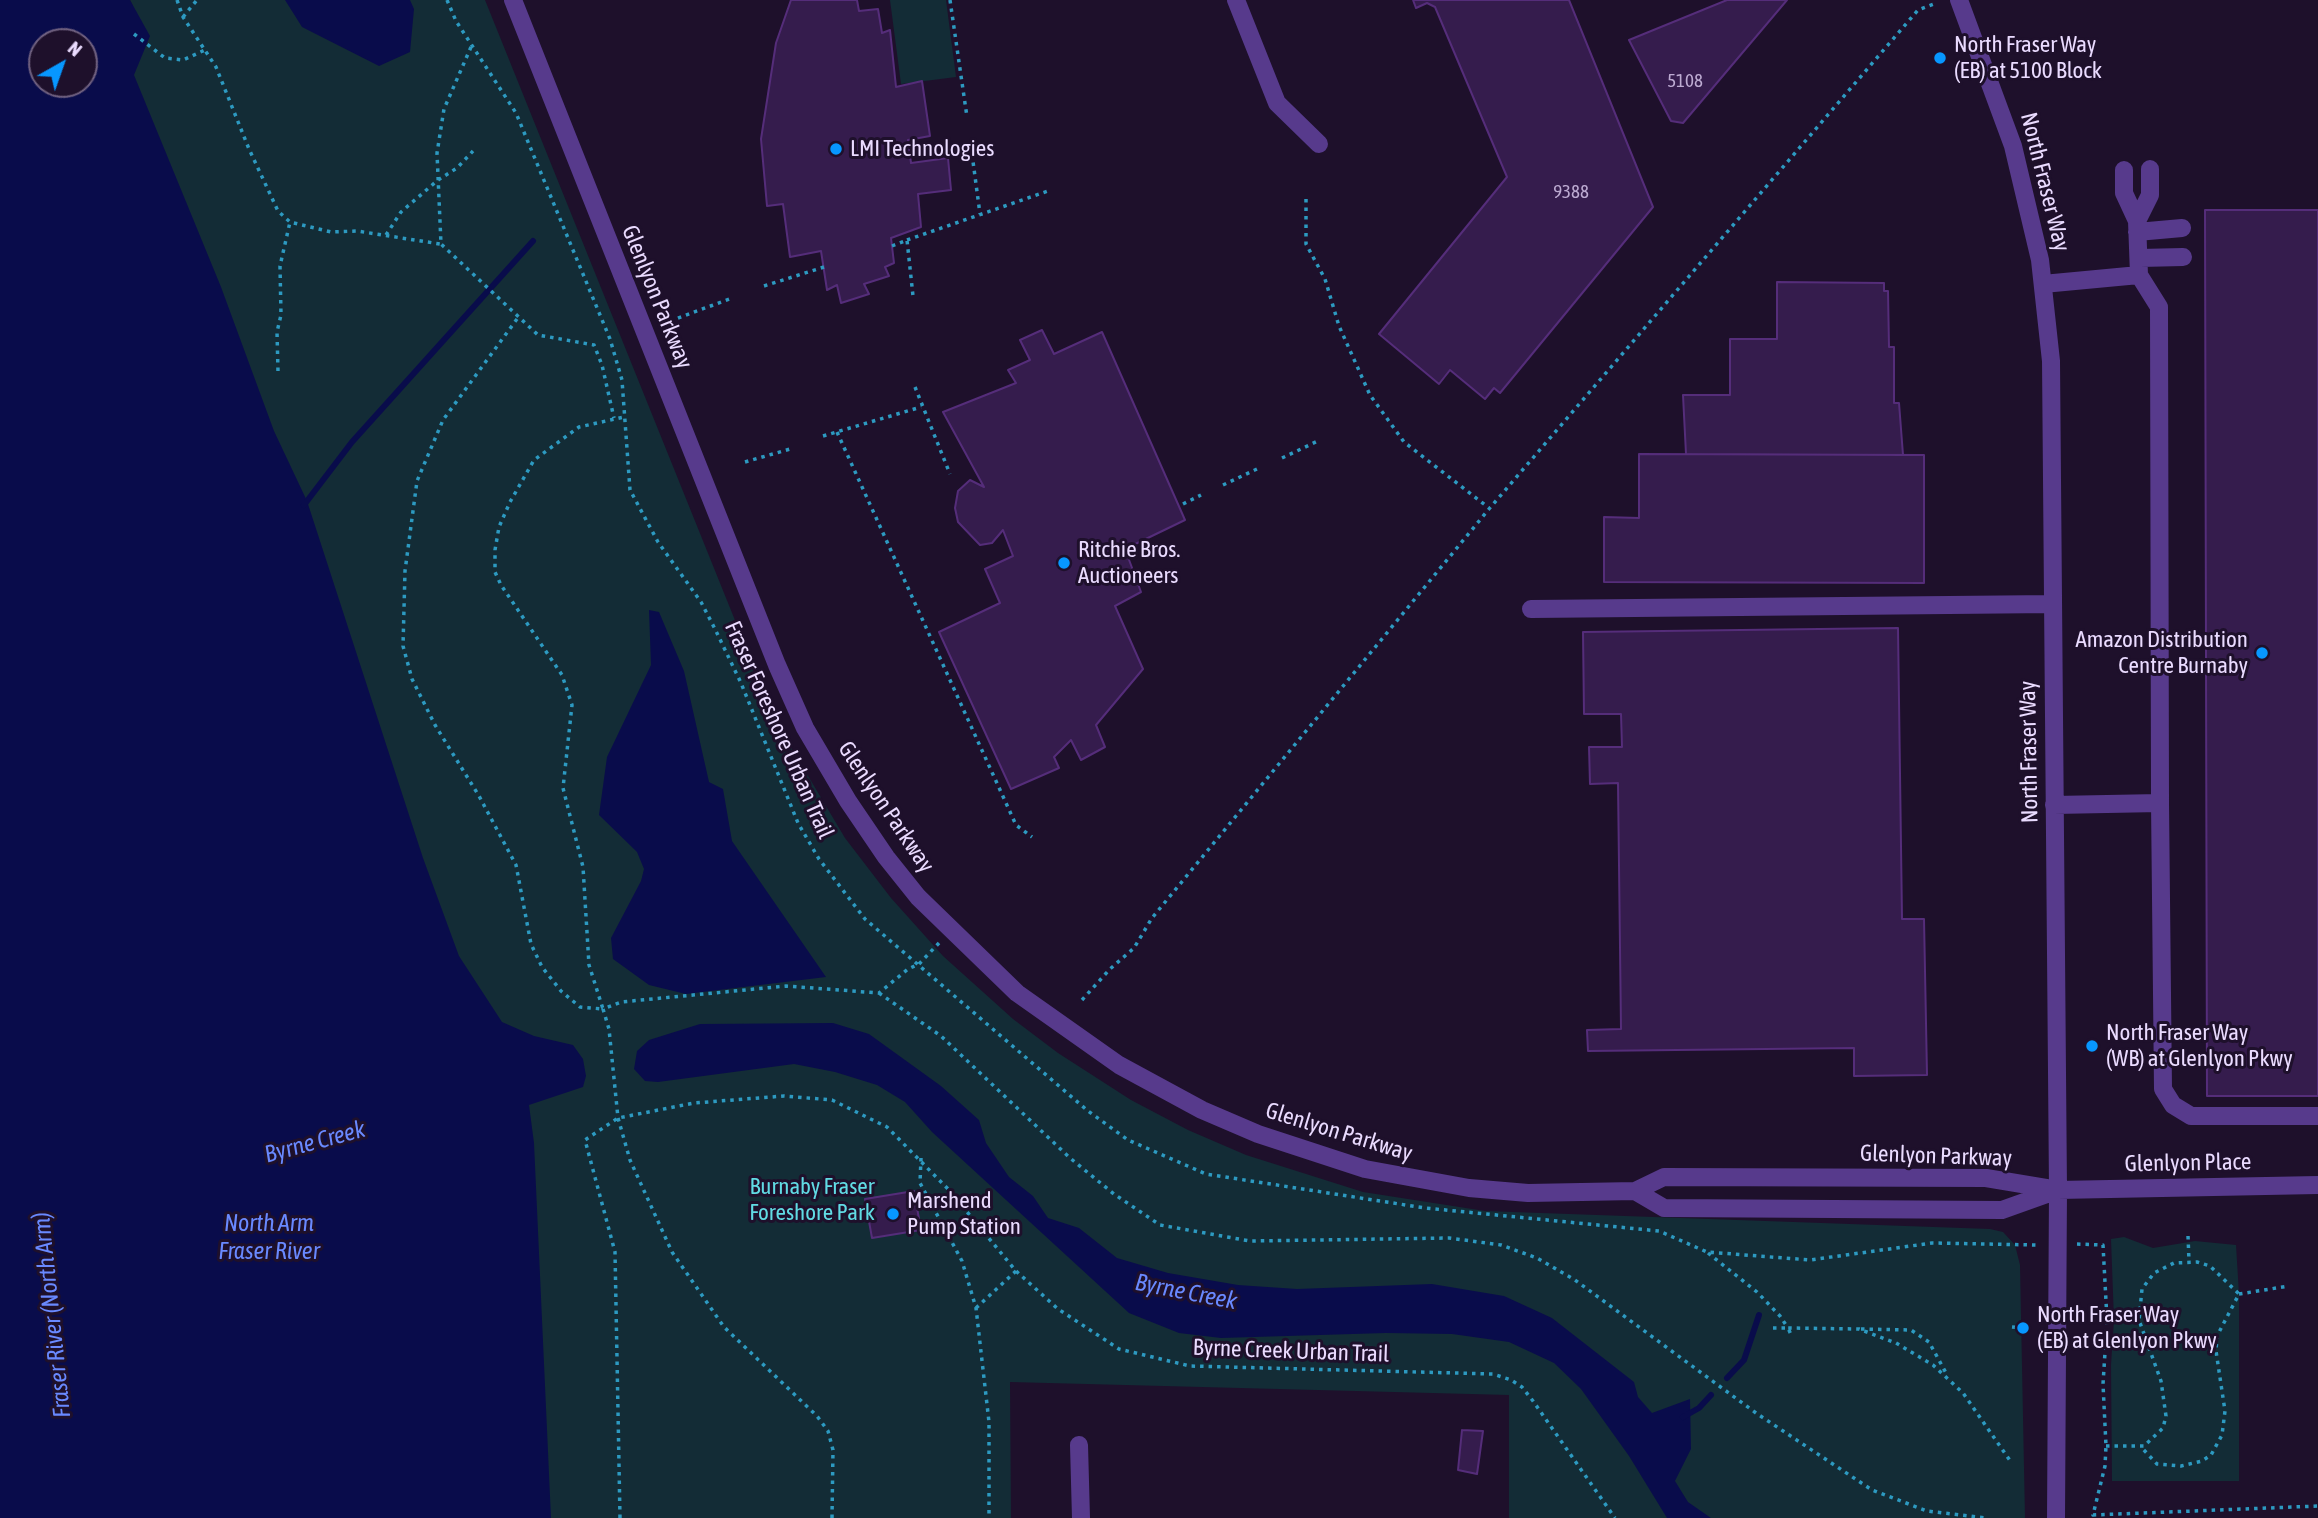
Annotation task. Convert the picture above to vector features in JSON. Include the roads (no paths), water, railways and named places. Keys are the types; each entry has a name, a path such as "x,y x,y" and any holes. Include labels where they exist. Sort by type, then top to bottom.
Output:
{"street":[{"name":"Glenlyon Parkway","path":"513,0 805,727 848,801 886,858 951,930 1017,993 1119,1065 1202,1110 1258,1134 1365,1169 1418,1181 1528,1192 1635,1191 1664,1177 1986,1178 2058,1190"},
{"path":"1236,0 1277,103 1319,144"},
{"name":"North Fraser Way","path":"1959,0 2013,146 2043,284 2051,360 2058,1190 2056,1518"},
{"path":"2137,226 2150,195 2150,169"},
{"path":"2124,170 2124,193 2137,226 2139,267 2159,307 2163,1089 2174,1105 2191,1116 2318,1116"},
{"path":"2137,226 2182,228"},
{"path":"2043,284 2183,257"},
{"path":"1531,609 2053,604"},
{"path":"2054,805 2160,803"},
{"name":"Glenlyon Place","path":"2058,1190 2318,1185"},
{"name":"Glenlyon Parkway","path":"1635,1191 1664,1208 2002,1210 2058,1190"},
{"path":"1079,1445 1081,1518"}],"water":[{"name":"North Arm Fraser River","path":"0,0 130,0 150,36 134,75 221,287 274,431 307,501 423,858 459,956 502,1022 534,1036 573,1045 583,1059 586,1076 583,1087 529,1105 534,1143 551,1518 0,1518"},
{"path":"285,0 410,0 414,9 410,52 379,66 302,27"},
{"path":"649,610 659,612 684,671 709,782 723,789 732,841 826,977 686,994 649,985 613,959 611,938 641,881 644,869 637,852 599,815 607,757 651,665"},
{"name":"Byrne Creek","path":"833,1023 869,1034 941,1086 979,1120 986,1143 1009,1177 1033,1196 1048,1218 1079,1228 1117,1258 1168,1273 1238,1285 1297,1289 1432,1284 1504,1296 1552,1318 1634,1382 1638,1397 1652,1413 1690,1399 1691,1449 1675,1481 1688,1502 1711,1518 1667,1518 1629,1456 1581,1389 1554,1363 1509,1342 1452,1334 1386,1333 1221,1338 1179,1333 1129,1313 932,1132 905,1102 877,1085 835,1072 794,1064 658,1082 645,1081 634,1069 637,1051 649,1040 700,1024"}],"waterway":[{"path":"304,505 352,442 533,241"},
{"path":"1727,1378 1744,1360 1759,1315"},
{"path":"1683,1417 1699,1408 1711,1395"}],"place":[{"name":"North Fraser Way (EB) at 5100 Block","path":"1940,58"},
{"name":"LMI Technologies","path":"836,149"},
{"name":"Ritchie Bros. Auctioneers","path":"1064,563"},
{"name":"Amazon Distribution Centre Burnaby","path":"2262,653"},
{"name":"North Fraser Way (WB) at Glenlyon Pkwy","path":"2092,1046"},
{"name":"Marshend Pump Station","path":"893,1214"},
{"name":"North Fraser Way (EB) at Glenlyon Pkwy","path":"2023,1328"}],"park label":[{"name":"Burnaby Fraser Foreshore Park","path":"812,1200"}],"water label":[{"name":"Fraser River (North Arm)","path":"52,1315"}]}
